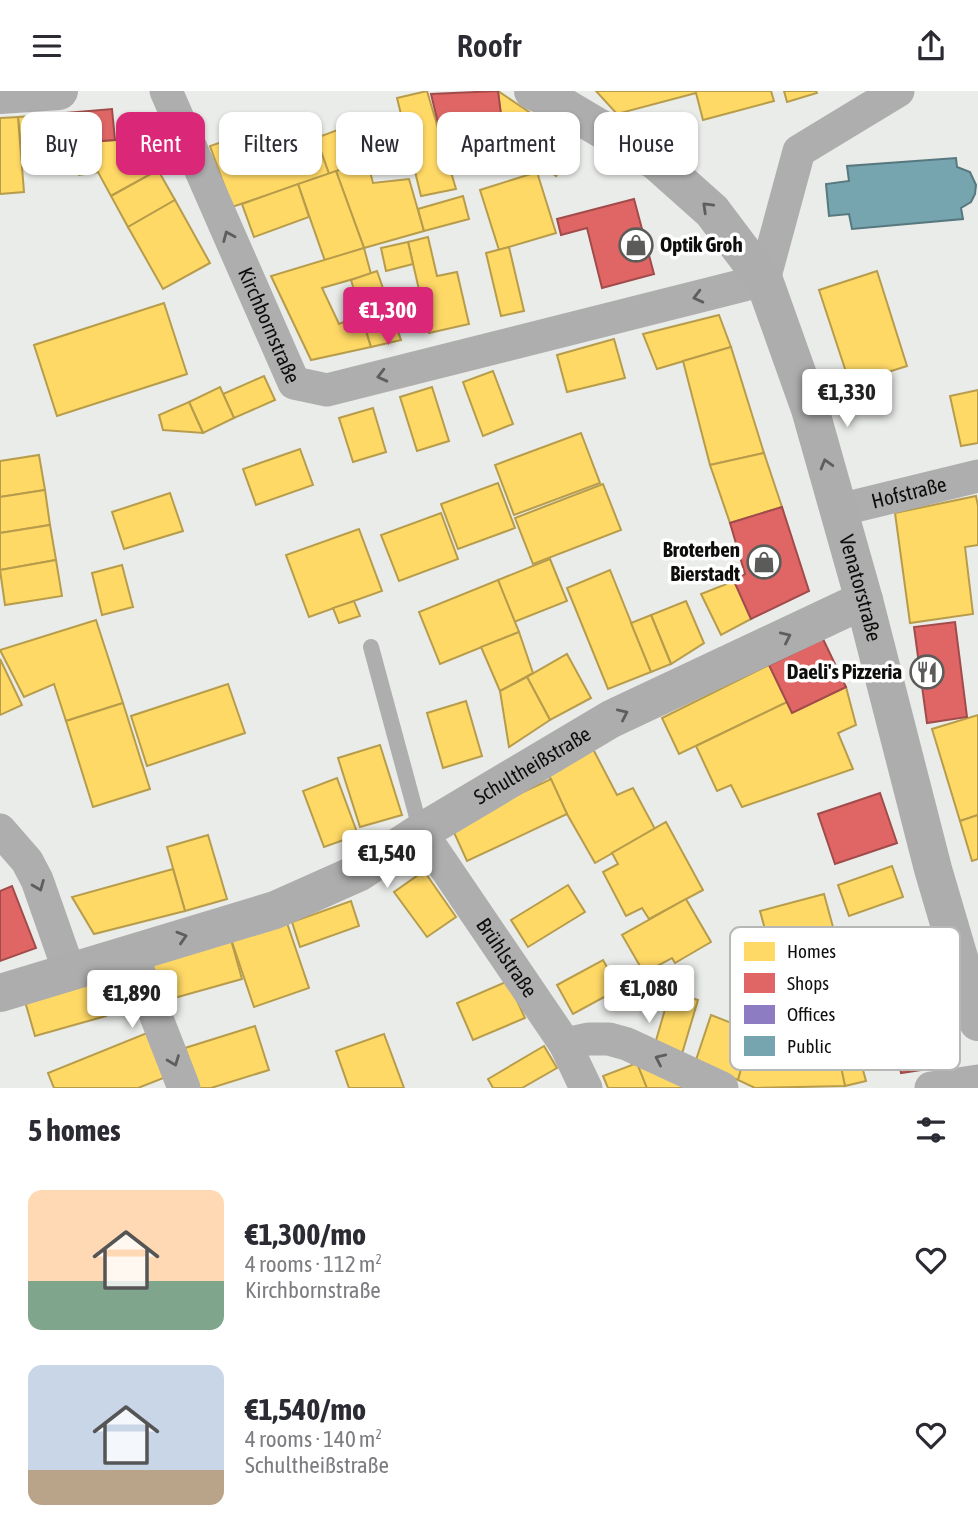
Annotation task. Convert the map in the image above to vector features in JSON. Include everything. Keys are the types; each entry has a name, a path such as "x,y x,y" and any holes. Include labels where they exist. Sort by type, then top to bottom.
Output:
{"main road":[{"path":"0,95 59,91"},
{"name":"Venatorstraße","path":"533,91 657,163 712,211 764,280 810,409 864,600 950,927"},
{"name":"Schultheißstraße","path":"0,993 275,909 358,873 421,832 611,719 864,600"},
{"name":"Venatorstraße","path":"960,961 978,1022"}],"street":[{"name":"Kirchbornstraße","path":"166,91 294,383 327,390 764,280"},
{"path":"764,280 799,151 898,91"},
{"name":"Hofstraße","path":"839,510 978,476"},
{"path":"0,830 27,861 37,880 69,971"},
{"name":"Brühlstraße","path":"421,832 565,1044 586,1088"},
{"path":"131,952 184,1088"},
{"path":"565,1044 588,1039 609,1039 627,1044 722,1088"},
{"path":"931,1088 978,1080"}],"lane":[{"path":"372,647 421,832"}],"building: Homes":[{"path":"427,91 437,125 437,175 452,175 456,189 421,196 416,175 423,175 423,112 400,112 397,98"},
{"path":"498,91 529,112 500,112"},
{"path":"596,91 771,91 774,101 703,120 696,93 625,112 615,112"},
{"path":"784,91 816,91 817,93 787,102"},
{"path":"18,117 21,117 21,142 20,142"},
{"path":"18,117 24,192 0,194 0,118"},
{"path":"336,130 336,171 329,174 322,155 322,136"},
{"path":"115,140 116,175 149,175 111,196 100,175 102,175 102,141"},
{"path":"219,143 219,171 210,146"},
{"path":"322,154 329,174 232,207 220,175 322,175"},
{"path":"336,171 364,248 325,261 298,184"},
{"path":"149,175 161,175 175,200 128,227 111,196"},
{"path":"337,175 371,175 373,183 409,179 424,231 364,248"},
{"path":"528,175 538,175 556,233 499,250 480,190"},
{"path":"298,184 309,217 254,237 242,204"},
{"path":"463,196 469,219 424,231 418,209"},
{"path":"175,200 210,263 163,289 128,227"},
{"path":"428,237 437,276 457,272 469,324 429,333 408,242"},
{"path":"408,242 413,264 386,271 381,248"},
{"path":"509,247 524,311 501,316 486,253"},
{"path":"364,248 371,274 322,288 339,324 361,315 371,347 311,360 271,276"},
{"path":"377,271 401,340 371,347 351,280"},
{"path":"877,271 907,366 850,384 819,290"},
{"path":"164,303 187,374 57,416 34,345"},
{"path":"719,315 731,347 657,369 643,334"},
{"path":"614,339 625,378 567,392 557,355"},
{"path":"731,347 764,453 710,465 683,361"},
{"path":"493,371 513,424 483,436 463,382"},
{"path":"264,376 275,400 234,418 223,394"},
{"path":"220,387 234,418 203,433 189,402"},
{"path":"432,387 449,441 417,451 400,397"},
{"path":"978,390 978,443 961,446 950,396"},
{"path":"189,402 203,433 163,430 159,415"},
{"path":"373,408 386,452 353,462 339,418"},
{"path":"581,433 600,483 514,515 495,465"},
{"path":"300,449 313,485 256,505 243,469"},
{"path":"764,453 782,507 730,523 710,465"},
{"path":"39,455 45,490 0,497 0,461"},
{"path":"498,483 515,528 458,549 441,504"},
{"path":"603,484 621,530 533,564 515,518"},
{"path":"45,490 50,525 0,533 0,497"},
{"path":"170,493 183,531 124,549 112,512"},
{"path":"976,496 978,545 965,547 973,614 910,623 895,513"},
{"path":"441,513 458,559 399,581 381,535"},
{"path":"50,525 56,560 0,570 0,533"},
{"path":"359,529 382,591 309,617 286,555"},
{"path":"550,559 567,601 514,622 498,580"},
{"path":"56,560 62,596 5,605 0,570"},
{"path":"122,565 133,607 102,615 92,573"},
{"path":"610,570 651,672 608,689 567,588"},
{"path":"498,580 519,632 440,664 419,612"},
{"path":"734,581 751,619 721,635 701,594"},
{"path":"354,601 360,616 339,623 333,608"},
{"path":"686,601 704,643 671,664 651,615"},
{"path":"651,615 671,664 651,672 631,623"},
{"path":"96,620 123,703 66,721 54,684 24,697 0,650"},
{"path":"519,632 533,673 500,691 481,647"},
{"path":"567,654 591,698 550,720 527,677"},
{"path":"0,659 22,705 0,715"},
{"path":"769,665 787,702 679,754 662,718"},
{"path":"527,677 550,720 509,747 500,691"},
{"path":"228,684 245,733 147,766 131,716"},
{"path":"846,687 856,725 838,733 853,769 742,807 731,785 717,791 696,746 787,702 792,713"},
{"path":"466,701 482,756 443,768 427,713"},
{"path":"123,703 150,789 93,807 66,721"},
{"path":"978,715 978,815 960,821 932,729"},
{"path":"380,745 402,815 360,827 338,758"},
{"path":"593,749 617,795 633,788 655,829 595,863 548,774"},
{"path":"337,778 358,835 324,847 303,791"},
{"path":"551,779 567,814 467,861 451,826"},
{"path":"978,815 978,859 972,861 960,821"},
{"path":"666,822 703,890 649,919 642,908 626,916 603,872 618,864 612,853"},
{"path":"208,835 227,899 185,911 167,847"},
{"path":"892,866 903,897 849,916 838,885"},
{"path":"173,869 185,911 94,934 72,897"},
{"path":"424,871 456,917 427,937 394,892"},
{"path":"568,885 585,912 528,947 511,920"},
{"path":"824,894 833,927 764,927 760,911"},
{"path":"686,899 711,942 675,963 672,958 644,973 622,935"},
{"path":"351,901 359,926 300,947 292,922"},
{"path":"286,920 309,988 254,1007 231,939"},
{"path":"231,940 242,979 160,1002 149,963"},
{"path":"603,960 619,989 573,1014 557,985"},
{"path":"96,978 106,1016 35,1036 24,998"},
{"path":"508,981 525,1018 473,1040 457,1003"},
{"path":"670,992 698,1000 681,1057 655,1044"},
{"path":"711,1015 730,1022 730,1070 741,1070 738,1080 695,1063"},
{"path":"255,1026 269,1070 211,1088 198,1088 185,1048"},
{"path":"147,1033 166,1077 138,1088 54,1088 48,1073"},
{"path":"384,1034 404,1088 349,1088 336,1051"},
{"path":"544,1046 557,1068 522,1088 493,1088 488,1079"},
{"path":"637,1063 647,1088 608,1088 603,1076"},
{"path":"637,1063 695,1088 647,1088"},
{"path":"741,1070 842,1070 845,1086 755,1088 738,1080"},
{"path":"841,1070 863,1070 866,1081 845,1086"}],"building: Shops":[{"path":"498,91 501,112 437,112 437,119 431,94"},
{"path":"112,109 115,140 102,141 102,112 77,112"},
{"path":"634,199 654,274 602,288 587,228 561,235 557,219"},
{"path":"782,507 809,591 751,619 734,581 745,574 730,523"},
{"path":"955,622 967,717 927,723 914,627"},
{"path":"823,639 846,687 792,713 769,665"},
{"path":"880,793 897,843 835,864 818,814"},
{"path":"12,886 36,948 0,961 0,891"}],"building: Public":[{"path":"956,158 957,167 970,172 976,185 971,202 961,208 963,219 852,229 849,214 829,216 826,184 849,181 847,166"}],"place":[{"name":"Optik Groh","path":"636,245"},
{"name":"Broterben Bierstadt","path":"764,562"},
{"name":"Daeli's Pizzeria","path":"927,672"}]}
